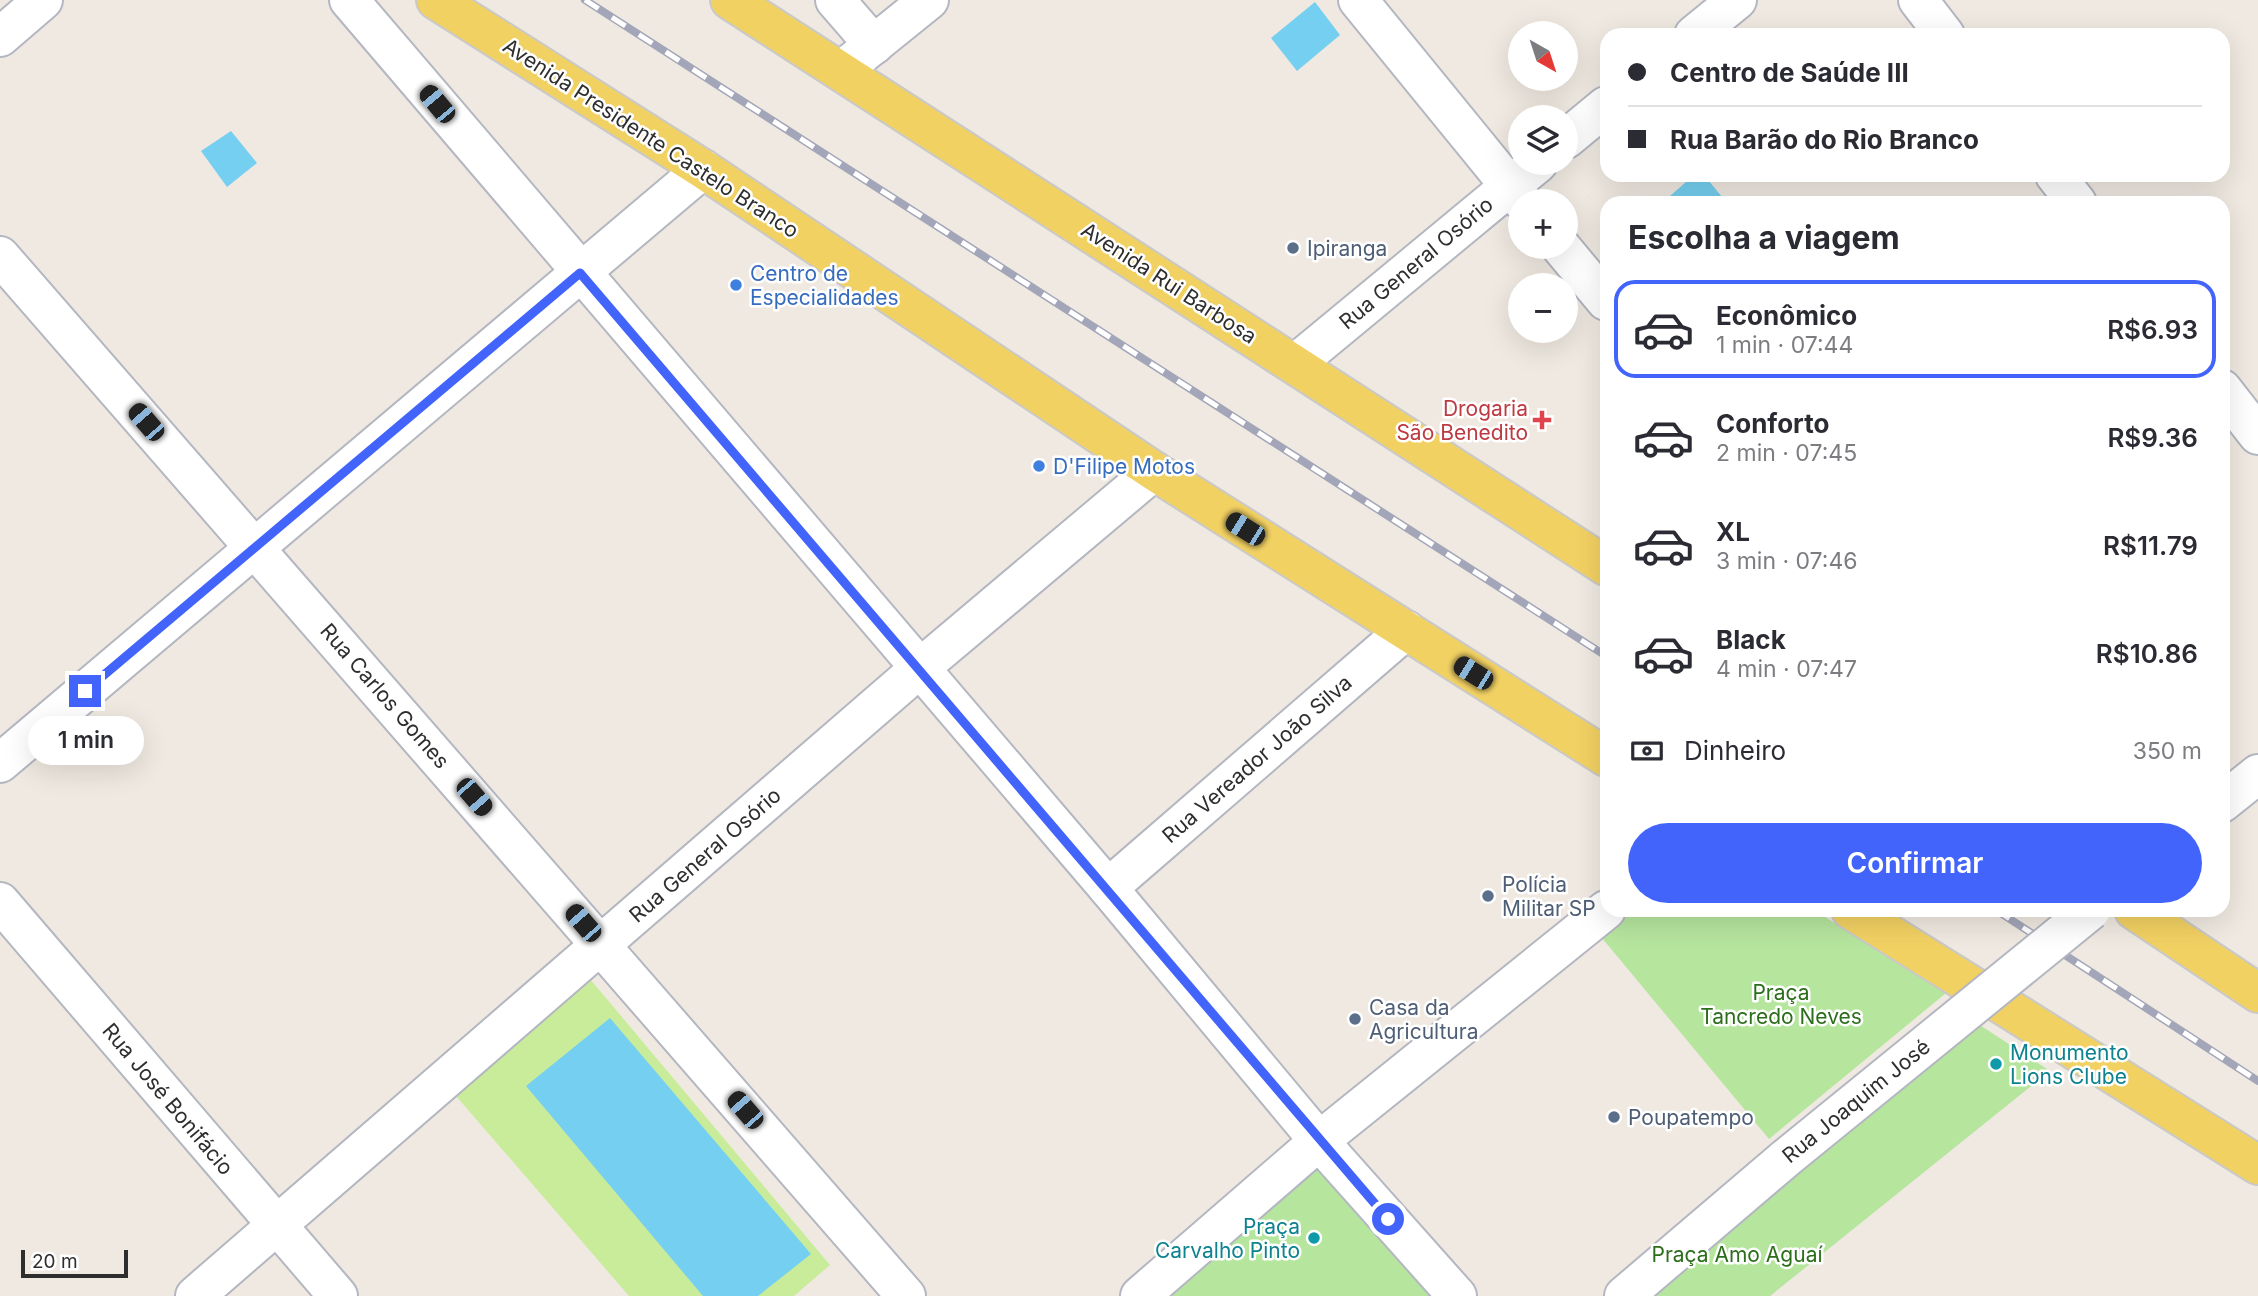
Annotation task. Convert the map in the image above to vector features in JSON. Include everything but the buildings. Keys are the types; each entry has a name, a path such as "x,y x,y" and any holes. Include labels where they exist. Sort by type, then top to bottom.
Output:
{"main road":[{"name":"Avenida Presidente Castelo Branco","path":"436,0 703,169 1154,471 1600,753"},
{"name":"Avenida Rui Barbosa","path":"730,0 1600,562"},
{"path":"1862,917 2258,1166"},
{"path":"2144,917 2258,993"}],"street":[{"path":"0,37 43,0"},
{"path":"349,0 1108,888 1319,1141 1457,1296"},
{"path":"835,0 874,45"},
{"path":"841,71 929,0"},
{"path":"1358,0 1523,183"},
{"path":"1703,28 1737,0"},
{"path":"1918,0 1940,28"},
{"path":"1578,129 1600,112"},
{"path":"0,763 703,169"},
{"path":"2060,182 2072,196"},
{"name":"Rua General Osório","path":"1295,364 1523,183"},
{"name":"Rua Carlos Gomes","path":"0,256 602,944 905,1296"},
{"path":"1570,259 1600,294"},
{"path":"2234,398 2258,435"},
{"name":"Rua General Osório","path":"195,1296 920,668 1154,471"},
{"name":"Rua Vereador João Silva","path":"1108,888 1406,631"},
{"path":"2230,797 2258,774"},
{"name":"Rua José Bonifácio","path":"0,902 338,1296"},
{"name":"Rua Joaquim José","path":"1624,1296 1786,1158 2082,917"},
{"path":"1140,1296 1319,1141 1595,919"}],"green space":[{"name":"Praça Tancredo Neves","path":"1617,917 1825,917 1946,993 1769,1139 1597,932"},
{"path":"590,979 830,1265 794,1296 629,1296 456,1096"},
{"name":"Praça Amo Aguaí","path":"1963,1014 2050,1071 1770,1296 1624,1296"},
{"path":"1319,1141 1457,1296 1140,1296"}],"water":[{"path":"1315,2 1340,35 1297,71 1271,38"},
{"path":"231,131 257,163 227,187 201,151"},
{"path":"1686,182 1710,182 1721,196 1670,196"},
{"path":"610,1018 811,1254 758,1296 703,1296 526,1086"}],"railway":[{"path":"585,0 1600,652"},
{"path":"2007,917 2258,1081"}],"place":[{"name":"Ipiranga","path":"1293,248"},
{"name":"Centro de Especialidades","path":"736,285"},
{"name":"Drogaria São Benedito","path":"1542,420"},
{"name":"D'Filipe Motos","path":"1039,466"},
{"name":"Polícia Militar SP","path":"1488,896"},
{"name":"Casa da Agricultura","path":"1355,1019"},
{"name":"Monumento Lions Clube","path":"1996,1064"},
{"name":"Poupatempo","path":"1614,1117"},
{"name":"Praça Carvalho Pinto","path":"1314,1238"}],"route":[{"path":"85,691 580,273 1091,868 1319,1141 1388,1219"}]}
